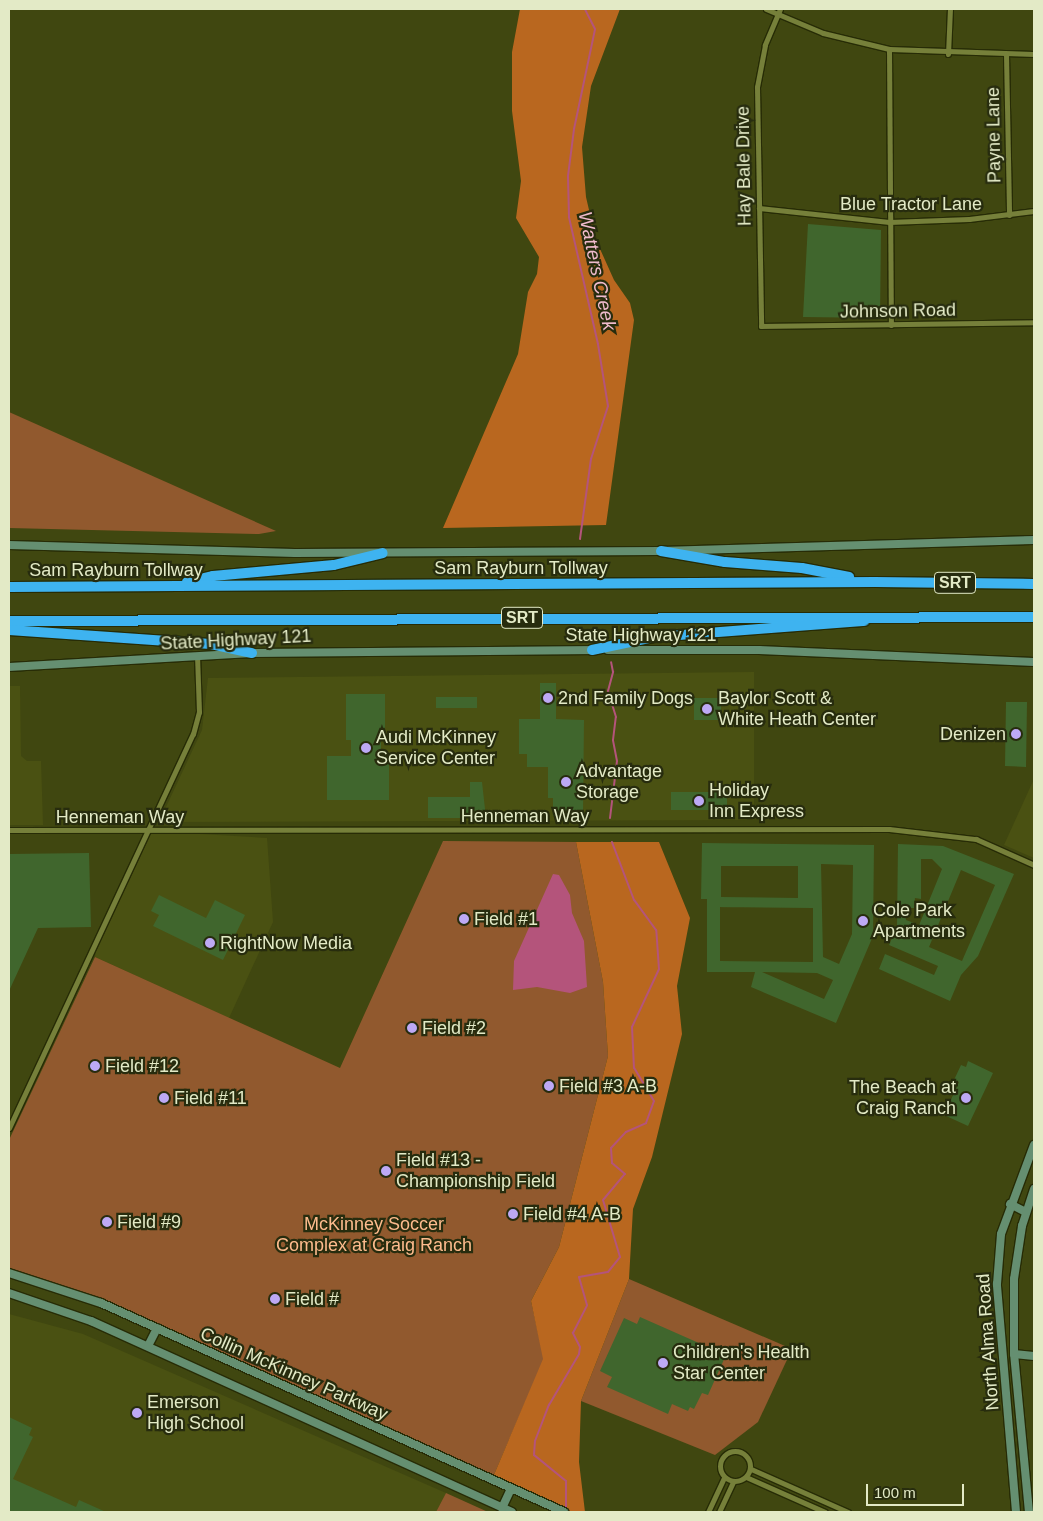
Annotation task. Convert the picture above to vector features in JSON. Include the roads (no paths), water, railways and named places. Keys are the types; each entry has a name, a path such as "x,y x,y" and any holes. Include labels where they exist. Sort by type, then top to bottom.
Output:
{"highway":[{"path":"661,550 875,582"},
{"path":"171,586 213,576 334,565 383,553"},
{"name":"Sam Rayburn Tollway","path":"9,587 875,582 1034,584"},
{"path":"592,650 654,637 914,615"},
{"name":"SRT","path":"9,621 914,615 1034,617"},
{"path":"9,630 212,644 252,653"}],"main road":[{"path":"9,545 224,554 661,550 1034,540"},
{"name":"State Highway 121","path":"9,667 252,653 592,650 759,650 1034,662"},
{"name":"North Alma Road","path":"1016,1512 996,1284 1001,1234 1010,1204 1034,1145"},
{"name":"North Alma Road","path":"1029,1512 1014,1354 1014,1278 1026,1212 1034,1189"},
{"path":"1010,1204 1026,1212"},
{"name":"Collin McKinney Parkway","path":"9,1273 93,1300 564,1512"},
{"name":"Collin McKinney Parkway","path":"9,1293 46,1304 148,1346 512,1512"},
{"path":"148,1346 157,1328"},
{"path":"1014,1354 1034,1356"},
{"path":"502,1508 511,1489"}],"street":[{"path":"766,9 779,11 823,32 889,49 948,54 1034,54"},
{"path":"948,54 950,9"},
{"name":"Hay Bale Drive","path":"761,326 757,87 765,45 779,11"},
{"path":"889,49 891,325"},
{"name":"Payne Lane","path":"1006,54 1009,215"},
{"name":"Blue Tractor Lane","path":"758,208 889,222 1009,215 1034,211"},
{"name":"Johnson Road","path":"761,326 1034,322"},
{"path":"9,1128 96,936 150,831 199,712 197,656"},
{"name":"Henneman Way","path":"9,830 889,829 976,839 1034,865"},
{"path":"708,1512 724,1478 720,1461 731,1451 746,1456 750,1469 746,1477 733,1482 719,1512"},
{"path":"750,1469 848,1512"},
{"path":"746,1477 825,1512"},
{"path":"724,1478 733,1482"},
{"path":"1022,1512 1029,1512"}],"waterway":[{"name":"Watters Creek","path":"580,539 591,459 608,406 598,344 569,217 568,176 574,129 595,29 585,9"},
{"name":"Watters Creek","path":"610,818 617,761 613,740 616,717 608,691 613,672 611,662"},
{"name":"Watters Creek","path":"566,1508 566,1481 534,1455 535,1441 549,1405 579,1354 580,1347 573,1333 587,1305 579,1277 608,1272 620,1257 603,1200 625,1174 612,1163 611,1148 626,1132 646,1123 654,1101 634,1068 632,1027 659,969 656,930 634,900 612,842"}],"place":[{"name":"2nd Family Dogs","path":"548,698"},
{"name":"Baylor Scott & White Heath Center","path":"707,709"},
{"name":"Denizen","path":"1016,734"},
{"name":"Audi McKinney Service Center","path":"366,748"},
{"name":"Advantage Storage","path":"566,782"},
{"name":"Holiday Inn Express","path":"699,801"},
{"name":"Field #1","path":"464,919"},
{"name":"Cole Park Apartments","path":"863,921"},
{"name":"RightNow Media","path":"210,943"},
{"name":"Field #2","path":"412,1028"},
{"name":"Field #12","path":"95,1066"},
{"name":"Field #3 A-B","path":"549,1086"},
{"name":"Field #11","path":"164,1098"},
{"name":"The Beach at Craig Ranch","path":"966,1098"},
{"name":"Field #13 - Championship Field","path":"386,1171"},
{"name":"Field #4 A-B","path":"513,1214"},
{"name":"Field #9","path":"107,1222"},
{"name":"Field #","path":"275,1299"},
{"name":"Children's Health Star Center","path":"663,1363"},
{"name":"Emerson High School","path":"137,1413"}],"park label":[{"name":"McKinney Soccer Complex at Craig Ranch","path":"374,1235"}]}
